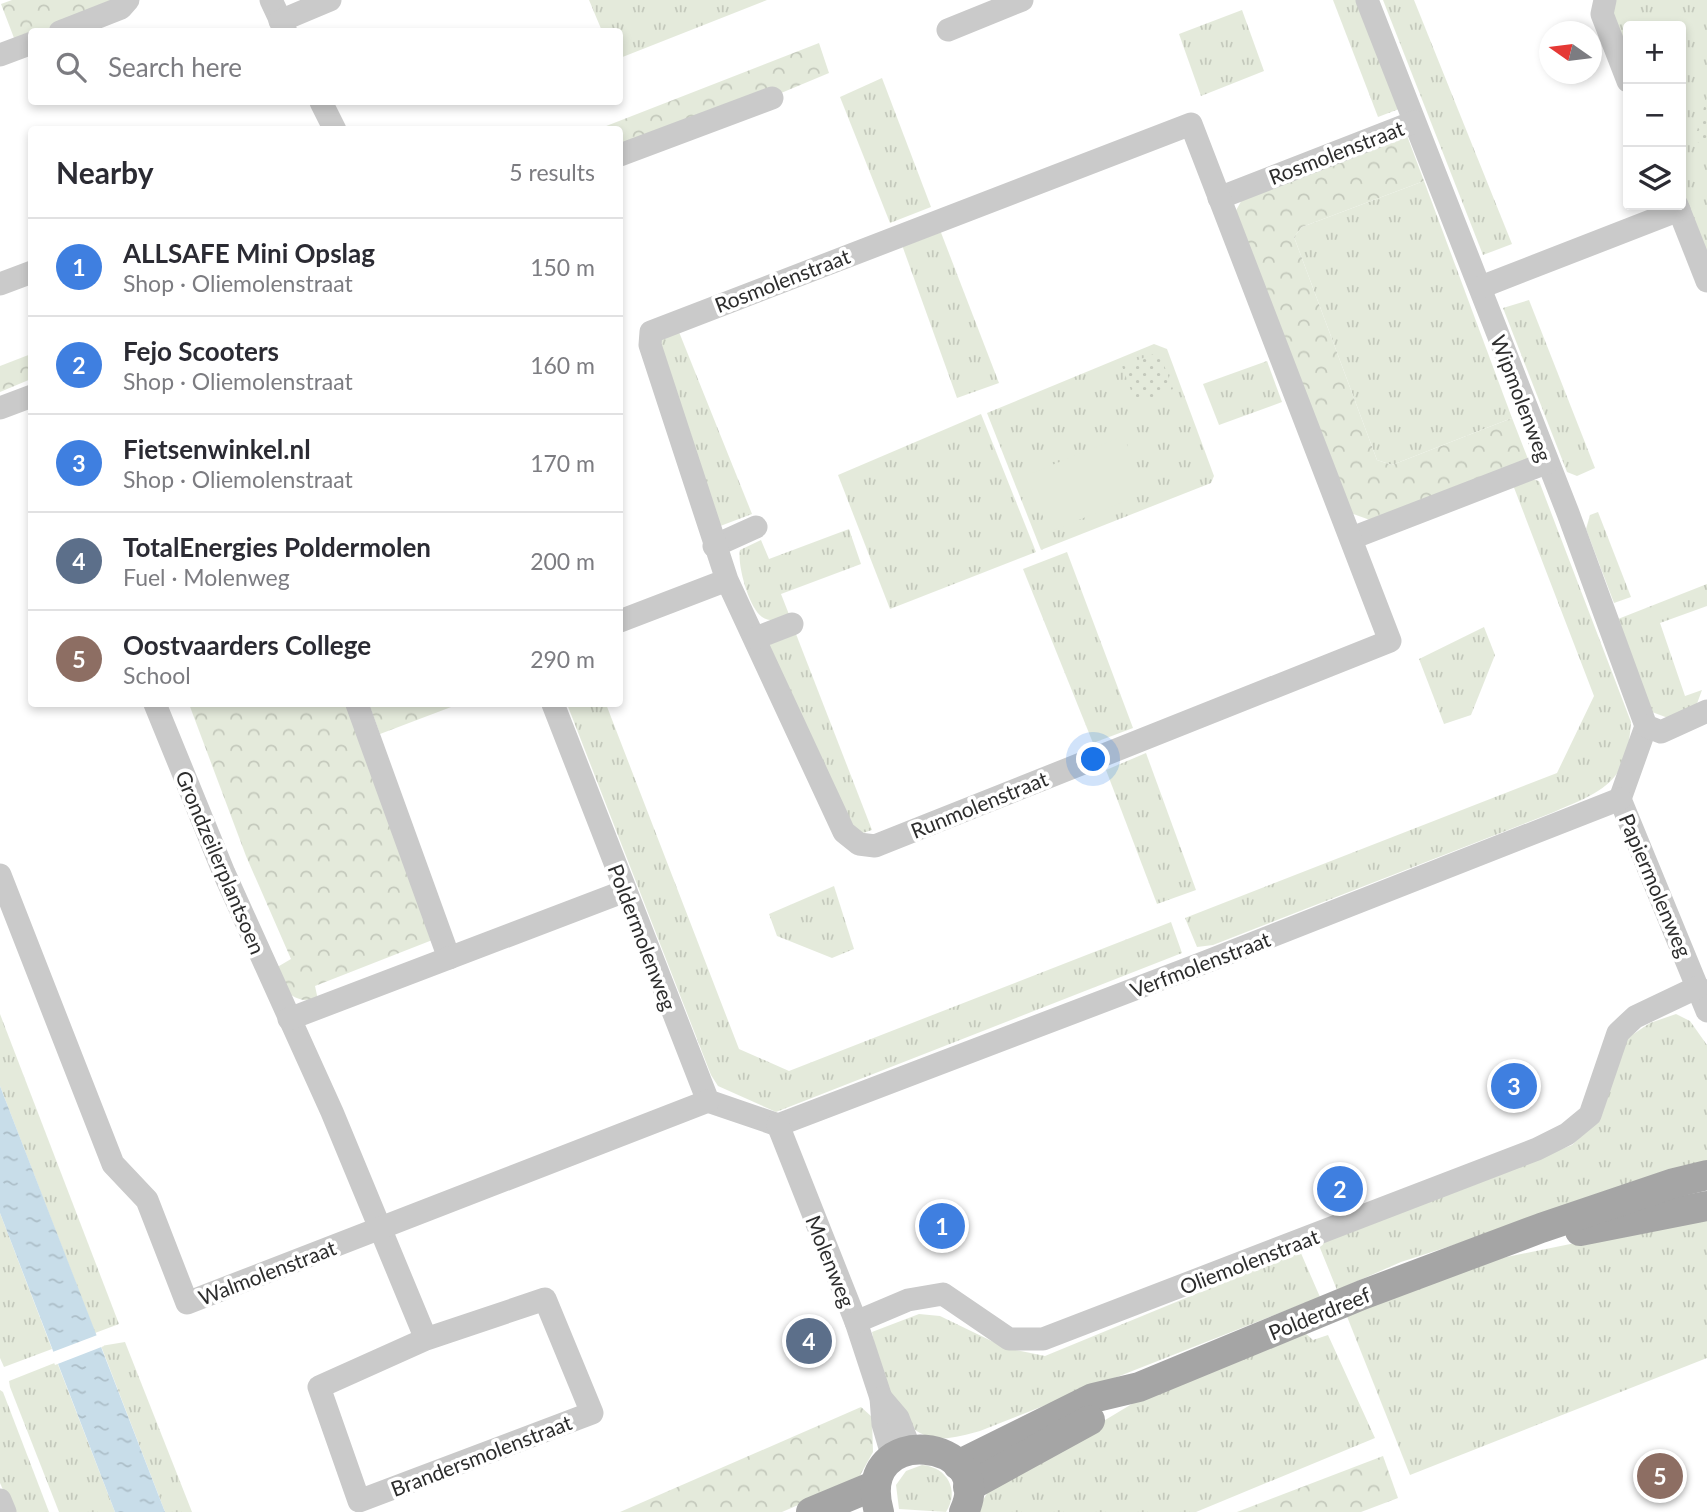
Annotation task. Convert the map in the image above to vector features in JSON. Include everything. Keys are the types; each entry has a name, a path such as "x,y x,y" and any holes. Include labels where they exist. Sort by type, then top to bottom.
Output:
{"main road":[{"name":"Polderdreef","path":"963,1488 1098,1416 1139,1387 1362,1295 1674,1183 1707,1175"},
{"name":"Polderdreef","path":"1500,1244 1707,1206"},
{"path":"811,1512 878,1498 881,1473 902,1454 936,1450 963,1488"}],"street":[{"path":"70,28 121,8 128,0"},
{"path":"271,0 283,26 330,0"},
{"path":"948,30 1022,0"},
{"name":"Wipmolenweg","path":"1367,0 1546,463 1568,513 1646,726"},
{"path":"1605,0 1602,14 1623,68"},
{"path":"0,55 28,44"},
{"path":"623,154 772,98"},
{"path":"322,105 333,126"},
{"name":"Rosmolenstraat","path":"1219,198 1414,122"},
{"name":"Rosmolenstraat","path":"727,580 650,345 651,332 1191,124 1270,332"},
{"path":"1480,287 1673,210"},
{"path":"1679,210 1707,281"},
{"path":"0,284 28,274"},
{"name":"Runmolenstraat","path":"727,580 844,832 859,844 876,846 1390,641 1270,332"},
{"path":"0,408 28,398"},
{"path":"1352,538 1546,463"},
{"path":"714,546 756,527"},
{"path":"623,620 727,580"},
{"path":"755,638 792,624"},
{"name":"Grondzeilerplantsoen","path":"156,707 224,873 332,1111 380,1229"},
{"path":"358,707 449,958"},
{"name":"Poldermolenweg","path":"554,707 708,1101"},
{"path":"1620,799 1646,726 1661,732 1707,711"},
{"name":"Papiermolenweg","path":"1620,799 1707,1011"},
{"name":"Verfmolenstraat","path":"778,1125 1203,963 1620,799"},
{"name":"Walmolenstraat","path":"0,875 113,1164 147,1200 187,1303 708,1101"},
{"path":"289,1019 625,891"},
{"name":"Oliemolenstraat","path":"856,1322 908,1300 943,1294 1009,1339 1043,1339 1537,1149 1567,1134 1590,1115 1618,1033 1635,1017 1698,987"},
{"path":"708,1101 778,1125"},
{"name":"Molenweg","path":"778,1125 856,1322 881,1398 898,1418 902,1454"},
{"path":"380,1229 426,1339"},
{"name":"Brandersmolenstraat","path":"545,1299 592,1413 359,1501 319,1387 426,1339 545,1299"},
{"path":"0,1500 5,1512"}],"green space":[{"path":"12,0 114,0 49,28 28,28 28,36 14,38 1,4"},
{"path":"589,0 767,0 623,57 623,28 601,28"},
{"path":"1333,0 1359,0 1399,109 1378,117"},
{"path":"1383,0 1414,0 1512,244 1483,255"},
{"path":"1611,0 1707,0 1707,264 1686,210 1686,21 1623,21 1623,49 1609,11"},
{"path":"1242,10 1264,71 1201,96 1179,34"},
{"path":"819,43 829,73 726,116 623,144 623,126 606,126"},
{"path":"882,78 931,207 890,223 840,97"},
{"path":"1707,97 1707,145 1694,141"},
{"path":"1406,133 1424,181 1302,227 1294,237 1377,460 1392,465 1512,418 1528,459 1370,520 1345,511 1234,214 1244,196"},
{"path":"1424,181 1512,418 1392,465 1377,460 1294,237 1302,227"},
{"path":"940,230 999,383 957,398 902,245"},
{"path":"1529,300 1595,468 1577,476 1567,472 1503,308"},
{"path":"679,332 752,514 715,528 656,341"},
{"path":"1154,344 1167,349 1214,476 1211,483 1041,550 987,413"},
{"path":"1159,352 1173,389 1136,404 1122,366"},
{"path":"28,355 28,380 0,392 0,366"},
{"path":"1267,361 1282,402 1219,425 1203,384"},
{"path":"981,414 1036,552 890,609 838,475"},
{"path":"1124,436 1145,493 1049,532 1027,475"},
{"path":"1531,479 1539,481 1631,722 1629,742 1618,771 1600,790 1554,812 1213,945 1197,947 1185,918 1557,773 1594,696 1513,485"},
{"path":"1598,512 1631,597 1614,603 1586,529 1590,515"},
{"path":"849,529 861,564 781,594 790,617 769,620 757,612 745,586 740,566 740,550 761,540 769,559"},
{"path":"1067,552 1133,728 1093,743 1023,569"},
{"path":"1707,584 1707,606 1660,623 1685,696 1702,690 1695,709 1668,718 1652,712 1618,619"},
{"path":"1484,627 1495,655 1471,715 1444,724 1419,659"},
{"path":"796,634 872,830 854,836 766,646"},
{"path":"190,707 349,707 440,937 315,986 318,1000 302,1000 285,989 274,969 291,959 246,856"},
{"path":"370,707 451,707 380,734"},
{"path":"568,707 607,707 739,1049 789,1071 1171,922 1182,953 776,1112 718,1086 711,1075"},
{"path":"1146,753 1196,890 1157,904 1106,770"},
{"path":"834,886 854,949 832,958 777,936 769,914"},
{"path":"0,1014 119,1324 95,1333 0,1086"},
{"path":"1676,1014 1690,1021 1707,1045 1707,1163 1401,1262 1337,1290 1318,1243 1572,1145 1595,1123 1626,1039 1650,1023"},
{"path":"0,1213 52,1349 4,1367 0,1358"},
{"path":"1707,1216 1707,1358 1410,1475 1346,1314 1492,1260"},
{"path":"1300,1251 1320,1297 980,1431 943,1438 931,1437 917,1431 905,1421 896,1408 878,1361 872,1332 919,1314 940,1316 1006,1348 1045,1356"},
{"path":"1304,1332 1313,1340 1328,1335 1375,1438 1196,1512 976,1512 989,1490 1155,1390"},
{"path":"125,1342 192,1512 165,1512 101,1346"},
{"path":"57,1362 115,1512 59,1512 10,1387 9,1381"},
{"path":"0,1390 49,1512 13,1512 0,1483"},
{"path":"861,1407 872,1417 873,1452 858,1479 782,1512 620,1512"},
{"path":"1383,1456 1398,1498 1361,1512 1237,1512"},
{"path":"922,1465 938,1470 949,1481 952,1496 946,1512 899,1509 896,1485 906,1471"}],"water":[{"path":"0,1086 165,1512 115,1512 0,1213"}],"pier":[{"path":"100,1334 104,1346 55,1365 50,1353"}],"place":[{"name":"Fietsenwinkel.nl","path":"1514,1086"},
{"name":"Fejo Scooters","path":"1340,1189"},
{"name":"ALLSAFE Mini Opslag","path":"942,1226"},
{"name":"TotalEnergies Poldermolen","path":"809,1341"},
{"name":"Oostvaarders College","path":"1660,1476"}]}
